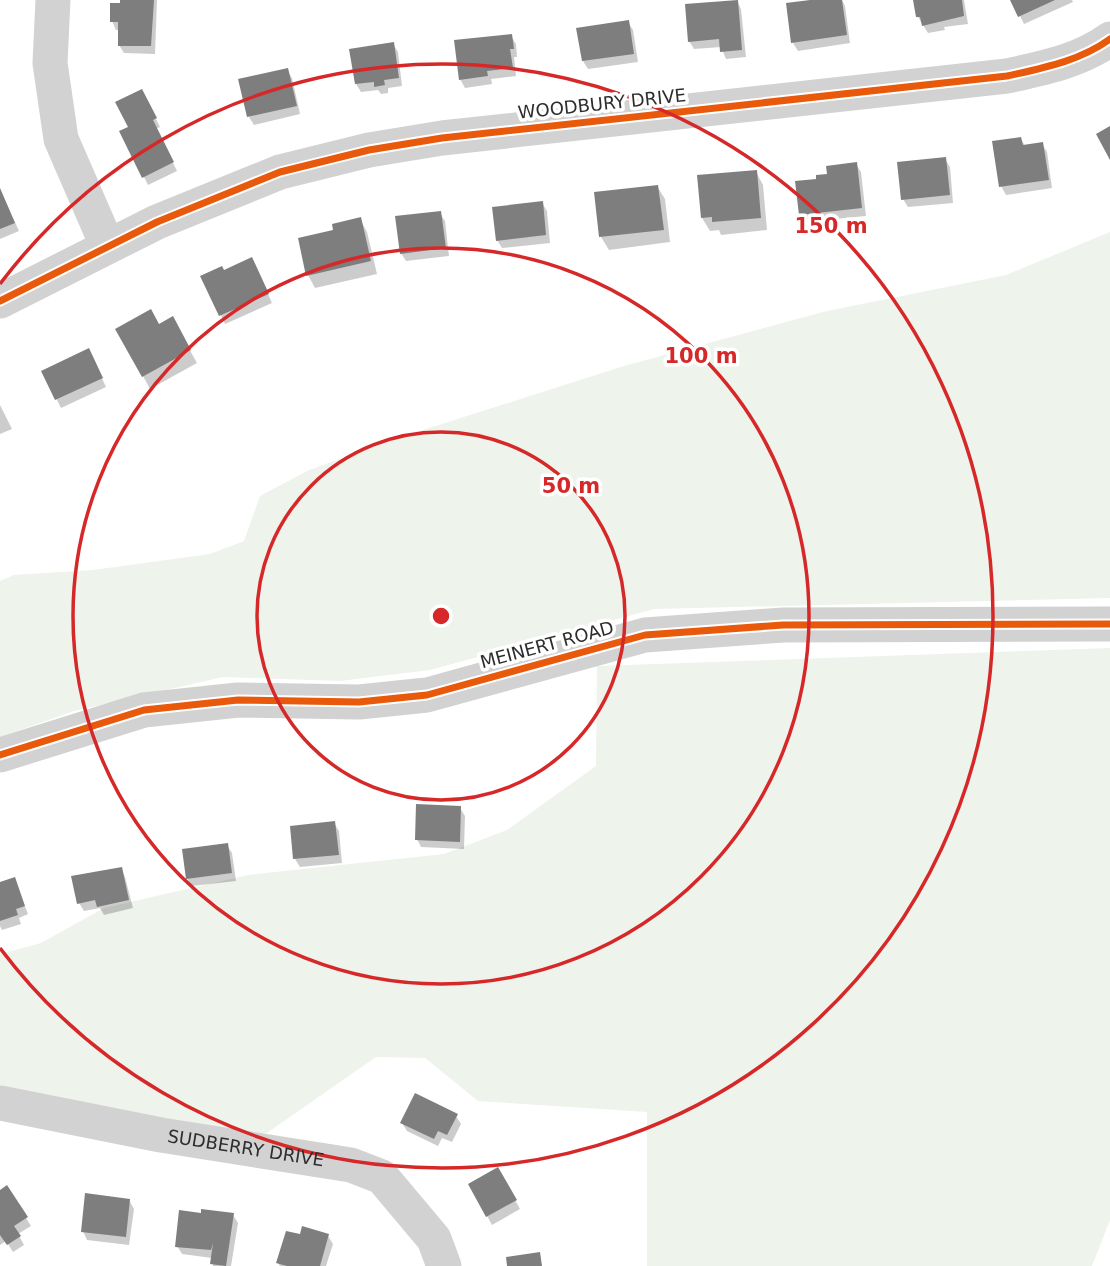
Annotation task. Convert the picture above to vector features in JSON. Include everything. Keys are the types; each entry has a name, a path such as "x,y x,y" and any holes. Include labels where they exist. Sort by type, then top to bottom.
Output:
{"street":[{"path":"53,0 50,63 61,139 107,245"},
{"name":"WOODBURY DRIVE","path":"0,301 107,245 280,172 369,150 442,138 1007,76 1053,66 1096,49 1110,39"},
{"name":"MEINERT ROAD","path":"0,755 144,710 238,700 359,702 427,695 645,635 783,625 1110,624"},
{"name":"SUDBERRY DRIVE","path":"0,1103 161,1135 351,1165 382,1177 434,1239 444,1266"}],"shaded area":[{"path":"1110,232 1110,598 654,609 430,670 340,681 223,677 74,711 0,737 0,581 14,575 93,570 210,554 244,541 260,496 309,470 401,437 624,366 827,311 1006,275"},
{"path":"1110,648 1110,1220 1092,1266 647,1266 647,1112 478,1101 425,1058 376,1057 264,1135 0,1090 0,954 41,943 104,908 248,875 444,854 507,830 596,766 597,666"}],"building":[{"path":"120,0 154,0 151,46 118,46 118,22 110,22 110,3 120,3"},
{"path":"738,0 742,50 720,52 719,39 688,42 685,4"},
{"path":"842,0 847,35 791,43 786,3"},
{"path":"913,0 962,0 964,16 922,26 920,17 916,17"},
{"path":"1010,0 1055,0 1018,17"},
{"path":"629,20 634,54 582,61 576,28"},
{"path":"512,34 514,49 510,49 513,68 487,71 488,76 459,80 454,40"},
{"path":"394,42 399,78 384,80 385,85 374,87 374,82 355,84 349,49"},
{"path":"288,68 297,106 247,117 238,79"},
{"path":"142,89 157,118 153,120 174,162 142,178 119,131 128,127 115,102"},
{"path":"1110,126 1110,160 1096,134"},
{"path":"1021,137 1023,145 1043,142 1049,180 999,187 992,141"},
{"path":"946,157 950,195 901,200 897,162"},
{"path":"857,162 862,208 799,215 795,181 816,179 816,175 827,174 826,166"},
{"path":"757,170 761,218 712,222 712,217 701,218 697,175"},
{"path":"658,185 664,230 599,237 594,192"},
{"path":"0,188 15,223 0,229"},
{"path":"543,201 546,235 496,241 492,207"},
{"path":"441,211 446,248 400,254 395,216"},
{"path":"361,217 371,261 306,276 298,238 333,230 332,224"},
{"path":"252,257 269,294 219,316 200,276 222,266 224,270"},
{"path":"151,309 159,324 173,316 191,350 142,377 115,329"},
{"path":"89,348 103,378 55,400 41,371"},
{"path":"416,804 461,806 460,842 415,840"},
{"path":"335,821 339,855 293,859 290,826"},
{"path":"228,843 232,873 186,879 182,849"},
{"path":"122,867 129,900 97,907 95,900 77,904 71,876"},
{"path":"15,877 25,906 16,909 18,915 0,921 0,882"},
{"path":"415,1093 458,1114 447,1135 438,1131 434,1139 400,1123"},
{"path":"498,1167 517,1200 486,1217 468,1184"},
{"path":"7,1185 28,1217 14,1226 21,1236 7,1245 0,1235 0,1190"},
{"path":"85,1193 130,1199 126,1237 81,1232"},
{"path":"201,1209 234,1213 226,1266 210,1264 213,1243 211,1250 175,1247 179,1210 201,1213"},
{"path":"302,1226 329,1234 320,1266 287,1266 276,1263 286,1231 300,1234"},
{"path":"540,1252 542,1266 507,1266 506,1257"}],"cycle path":[{"path":"0,301 157,222 280,172 369,150 442,138 1007,76 1074,58 1110,39"},
{"path":"0,755 144,710 238,700 359,702 427,695 645,635 783,625 1110,624"}]}
